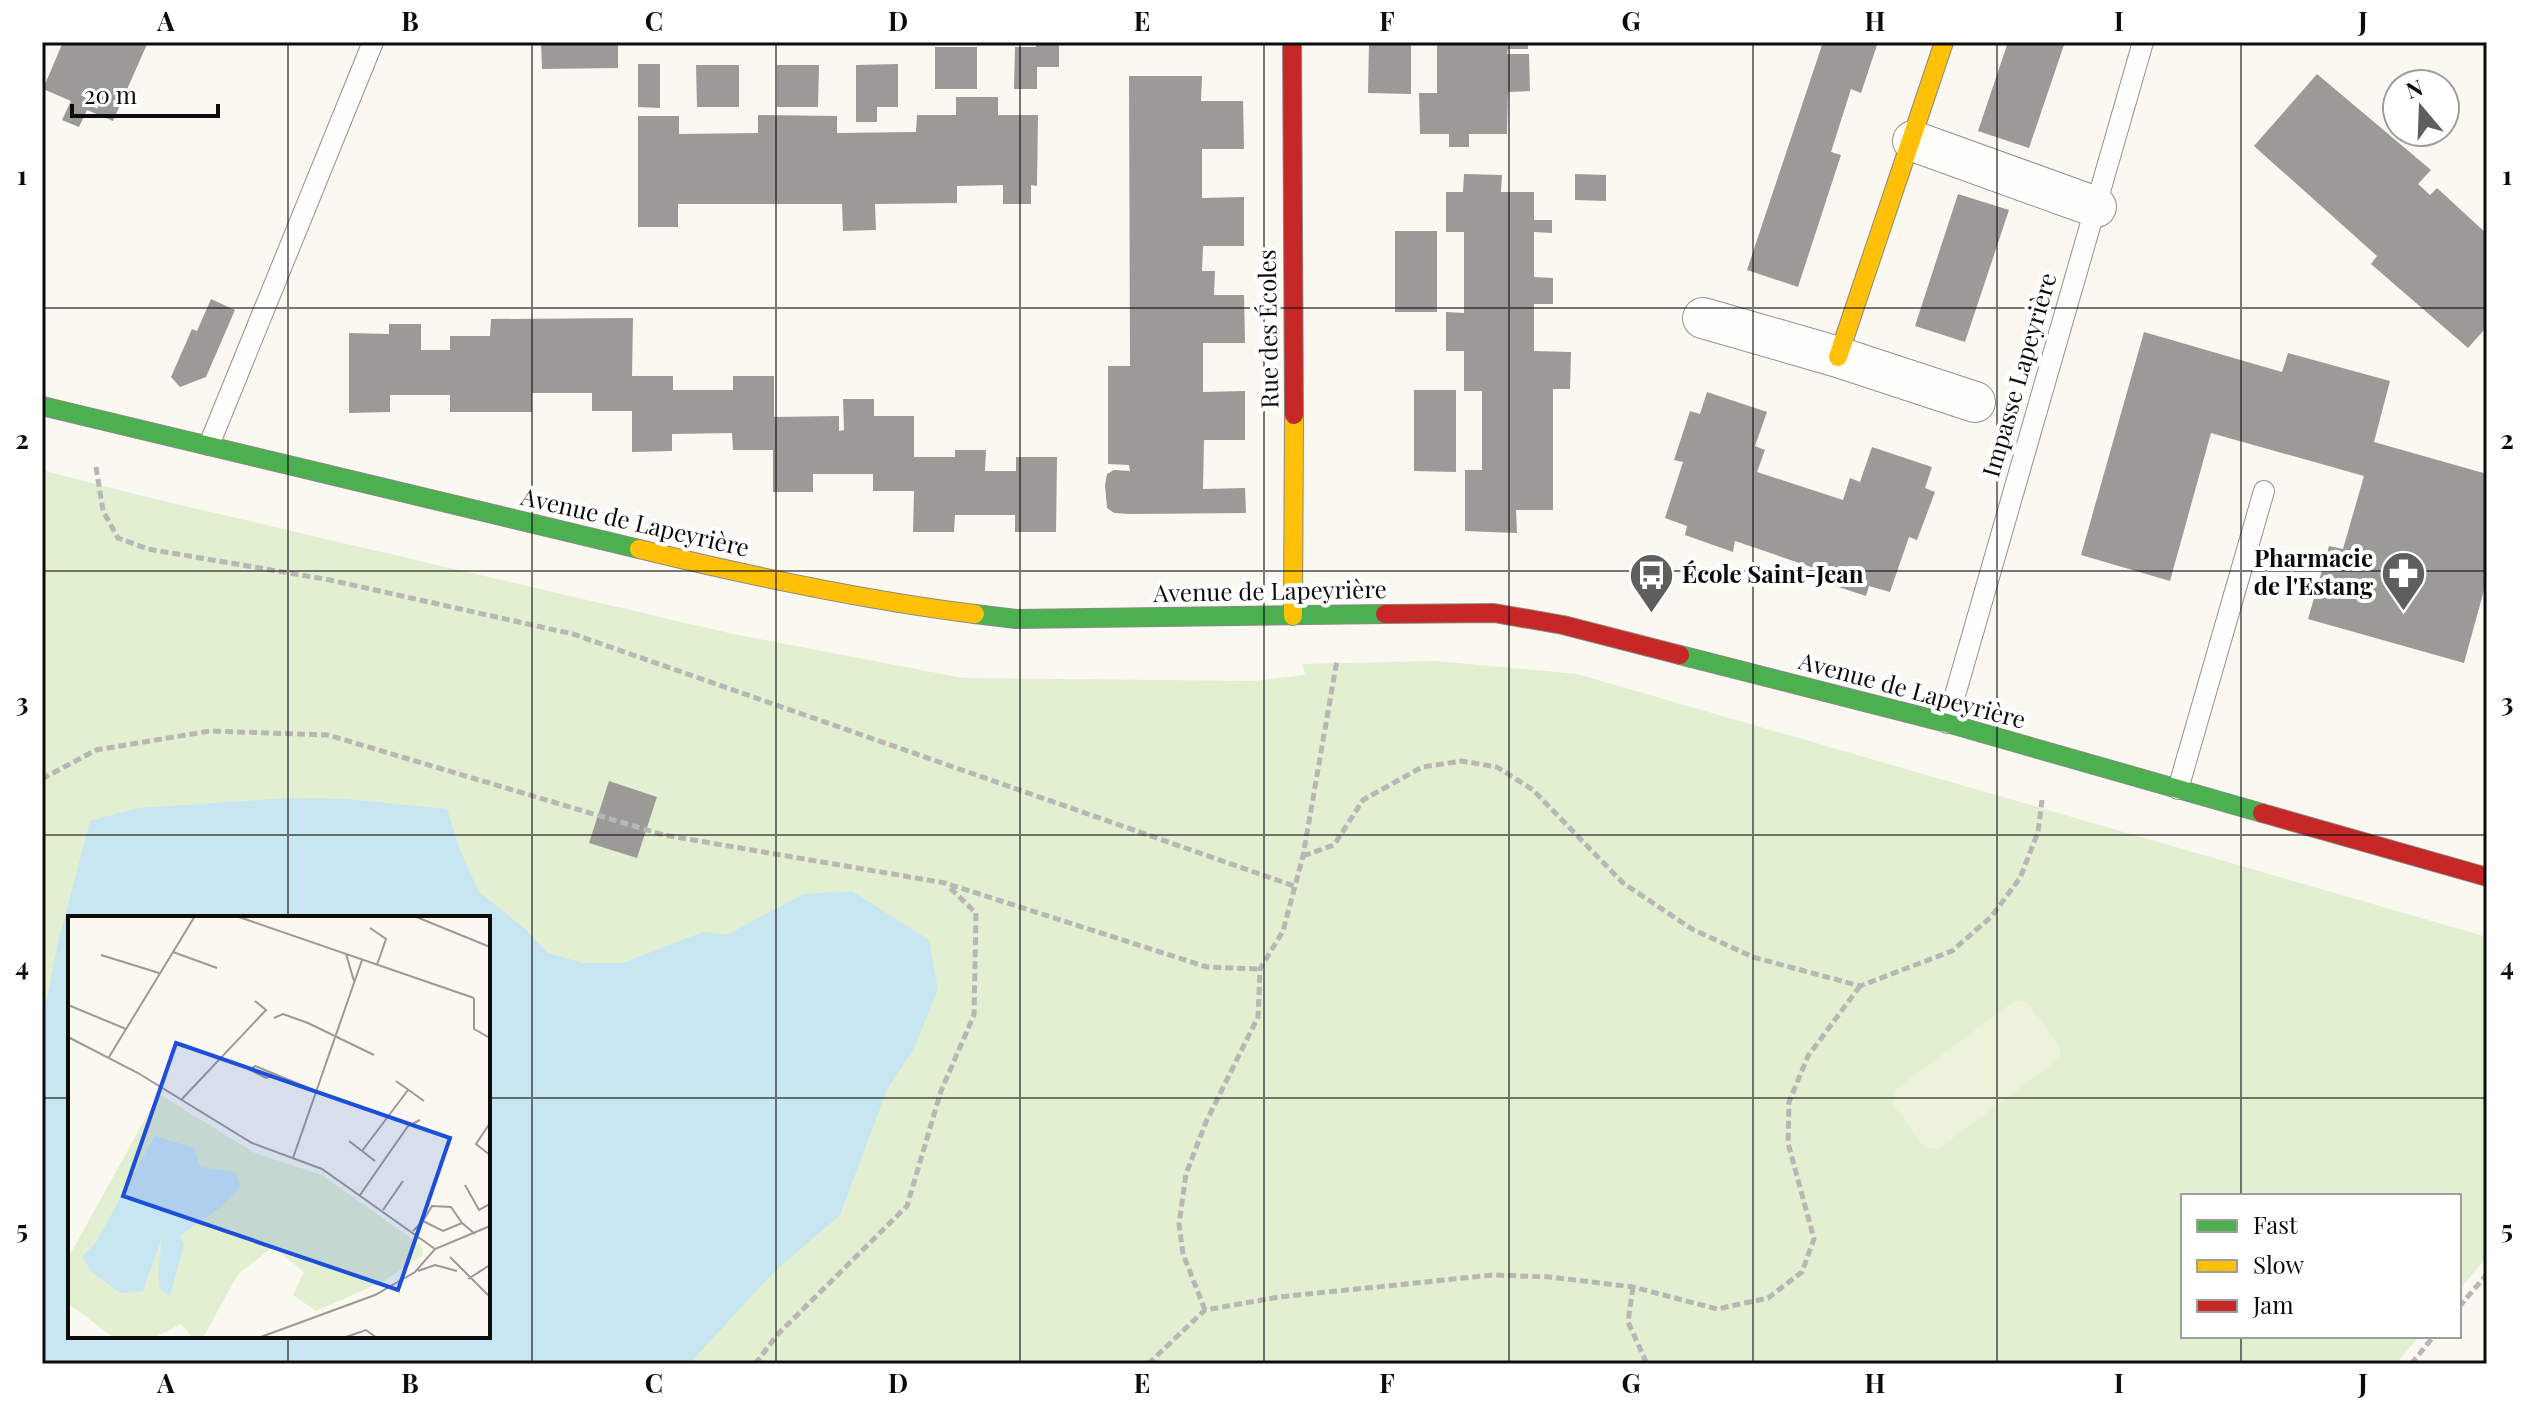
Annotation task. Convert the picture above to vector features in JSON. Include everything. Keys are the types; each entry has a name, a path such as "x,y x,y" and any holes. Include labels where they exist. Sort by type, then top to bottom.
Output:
{"street":[{"name":"Rue des Écoles","path":"1292,42 1293,616"},
{"path":"1838,357 1944,42"},
{"path":"1913,141 2096,207"},
{"path":"1703,318 1838,357 1975,402"},
{"name":"Avenue de Lapeyrière","path":"42,406 739,573 916,607 1016,619 1494,613 1563,625 1947,723 2486,875"}],"lane":[{"path":"209,445 373,42"},
{"name":"Impasse Lapeyrière","path":"1947,723 2143,42"},
{"path":"2178,789 2264,491"}],"path":[{"path":"87,415 103,511 118,538 148,549 330,580 573,634 1294,886"},
{"path":"1205,1310 1183,1254 1179,1224 1186,1174 1206,1122 1258,1017 1260,969 1283,931 1303,856 1339,652 1374,639 1384,614"},
{"path":"42,779 96,750 210,731 328,735 664,835 945,883 1207,967 1260,969"},
{"path":"1303,856 1334,845 1363,800 1422,767 1462,761 1497,767 1533,790 1623,883 1692,929 1753,957 1860,986"},
{"path":"1148,1364 1205,1310 1279,1297 1493,1275 1550,1277 1633,1287 1717,1309 1768,1298 1802,1272 1814,1239 1788,1143 1789,1102 1808,1056 1860,986 1952,951 1991,917 2020,878 2038,832 2043,789"},
{"path":"755,1364 778,1334 907,1206 941,1091 974,1015 976,913 945,883"},
{"path":"2461,1305 2487,1274"},
{"path":"1633,1287 1628,1322 1647,1364"},
{"path":"2411,1364 2432,1338"}],"green space":[{"path":"42,470 733,634 963,678 1254,681 1305,675 1303,664 1436,661 1577,674 2487,937 2487,1257 2461,1288 2461,1194 2181,1194 2181,1338 2418,1338 2395,1364 42,1364"},
{"path":"2014,1001 2026,1001 2060,1046 2060,1058 1938,1149 1925,1148 1892,1103 1896,1089"}],"water":[{"path":"289,798 347,799 447,809 460,850 479,892 524,928 548,953 583,963 623,963 703,932 726,935 804,894 852,891 929,940 938,990 914,1048 887,1090 840,1215 774,1272 689,1364 42,1364 42,1024 58,943 90,821 137,808"}],"building":[{"path":"63,42 148,42 113,121 87,110 79,127 62,120 71,101 43,89"},
{"path":"541,42 618,42 618,68 542,69"},
{"path":"1036,42 1059,42 1059,67 1037,67 1037,89 1014,89 1015,47 1036,47"},
{"path":"1369,42 1411,42 1411,94 1368,93"},
{"path":"1437,42 1528,42 1528,49 1508,49 1507,54 1529,54 1530,91 1508,92 1507,134 1469,134 1469,147 1449,147 1449,134 1420,134 1419,93 1437,93"},
{"path":"1823,42 1878,42 1861,93 1851,89 1831,152 1841,155 1798,287 1747,270"},
{"path":"2008,42 2065,42 2029,148 1978,131"},
{"path":"935,47 977,47 977,89 935,89"},
{"path":"638,64 660,64 660,108 638,107"},
{"path":"898,64 898,107 877,107 877,122 856,122 856,65"},
{"path":"696,65 739,65 739,107 697,107"},
{"path":"777,65 819,65 818,107 777,107"},
{"path":"2317,74 2381,128 2381,148 2405,148 2431,170 2418,184 2430,195 2437,188 2487,234 2487,332 2484,330 2468,348 2371,264 2377,256 2254,146"},
{"path":"1129,76 1202,76 1201,101 1243,101 1244,149 1202,149 1202,198 1244,197 1244,246 1203,246 1202,271 1215,271 1214,295 1244,295 1245,343 1203,343 1203,392 1245,391 1245,440 1204,440 1203,489 1245,488 1246,513 1130,514 1114,513 1107,508 1107,474 1114,470 1130,471 1129,465 1108,464 1108,366 1130,366"},
{"path":"956,97 998,97 998,115 1038,115 1037,186 1031,185 1031,204 1003,204 1003,185 957,186 957,203 875,204 876,230 843,231 842,204 678,204 678,227 638,227 638,116 679,116 679,134 758,133 758,115 837,116 837,133 916,132 917,115 956,115"},
{"path":"1464,174 1502,175 1501,192 1534,192 1534,220 1552,220 1552,233 1534,232 1534,277 1553,278 1553,304 1534,304 1534,351 1571,352 1570,389 1553,389 1553,510 1516,510 1517,533 1465,531 1465,470 1482,470 1482,391 1464,391 1464,351 1446,351 1446,312 1464,313 1464,232 1446,232 1446,192 1463,192"},
{"path":"1575,174 1606,175 1606,201 1575,200"},
{"path":"1958,194 2009,210 1965,342 1915,326"},
{"path":"1395,231 1437,231 1437,312 1395,312"},
{"path":"211,299 235,310 206,377 180,387 171,377 192,329 197,331"},
{"path":"633,318 632,376 673,376 673,390 733,390 733,376 774,376 774,417 839,416 839,431 844,430 843,399 874,399 874,416 914,416 914,457 955,457 955,450 986,450 985,471 1016,471 1016,457 1057,457 1056,532 1015,532 1015,515 955,515 954,532 913,532 914,491 873,491 873,474 813,474 813,492 773,492 773,450 733,450 732,433 672,434 672,451 632,452 632,411 592,411 592,393 532,393 532,412 450,412 450,395 390,395 390,412 349,413 349,333 389,334 389,324 421,324 421,350 450,350 450,336 490,336 491,319"},
{"path":"2144,332 2282,372 2288,353 2390,381 2374,442 2487,474 2487,579 2464,663 2308,619 2329,546 2343,549 2364,476 2211,433 2170,581 2081,555"},
{"path":"1414,390 1456,390 1456,472 1414,471"},
{"path":"1707,392 1767,412 1755,446 1765,450 1757,472 1843,500 1850,478 1860,482 1872,447 1932,467 1925,488 1935,492 1917,540 1909,537 1890,592 1869,586 1866,596 1817,580 1820,570 1735,541 1733,552 1685,535 1687,526 1665,518 1683,462 1674,460 1690,411 1700,414"},
{"path":"609,781 657,797 637,858 589,843"}],"traffic: fast":[{"path":"42,406 639,549"},
{"path":"975,614 1016,619 1385,614"},
{"path":"1680,655 1947,723 2262,813"}],"traffic: slow":[{"path":"1838,357 1944,42"},
{"path":"1293,616 1294,415"},
{"path":"639,549 806,586 975,614"}],"traffic: jam":[{"path":"1292,42 1294,415"},
{"path":"1385,614 1494,613 1563,625 1680,655"},
{"path":"2262,813 2487,877"}],"place":[{"name":"Pharmacie de l'Estang","path":"2404,612"},
{"name":"École Saint-Jean","path":"1651,614"}]}
